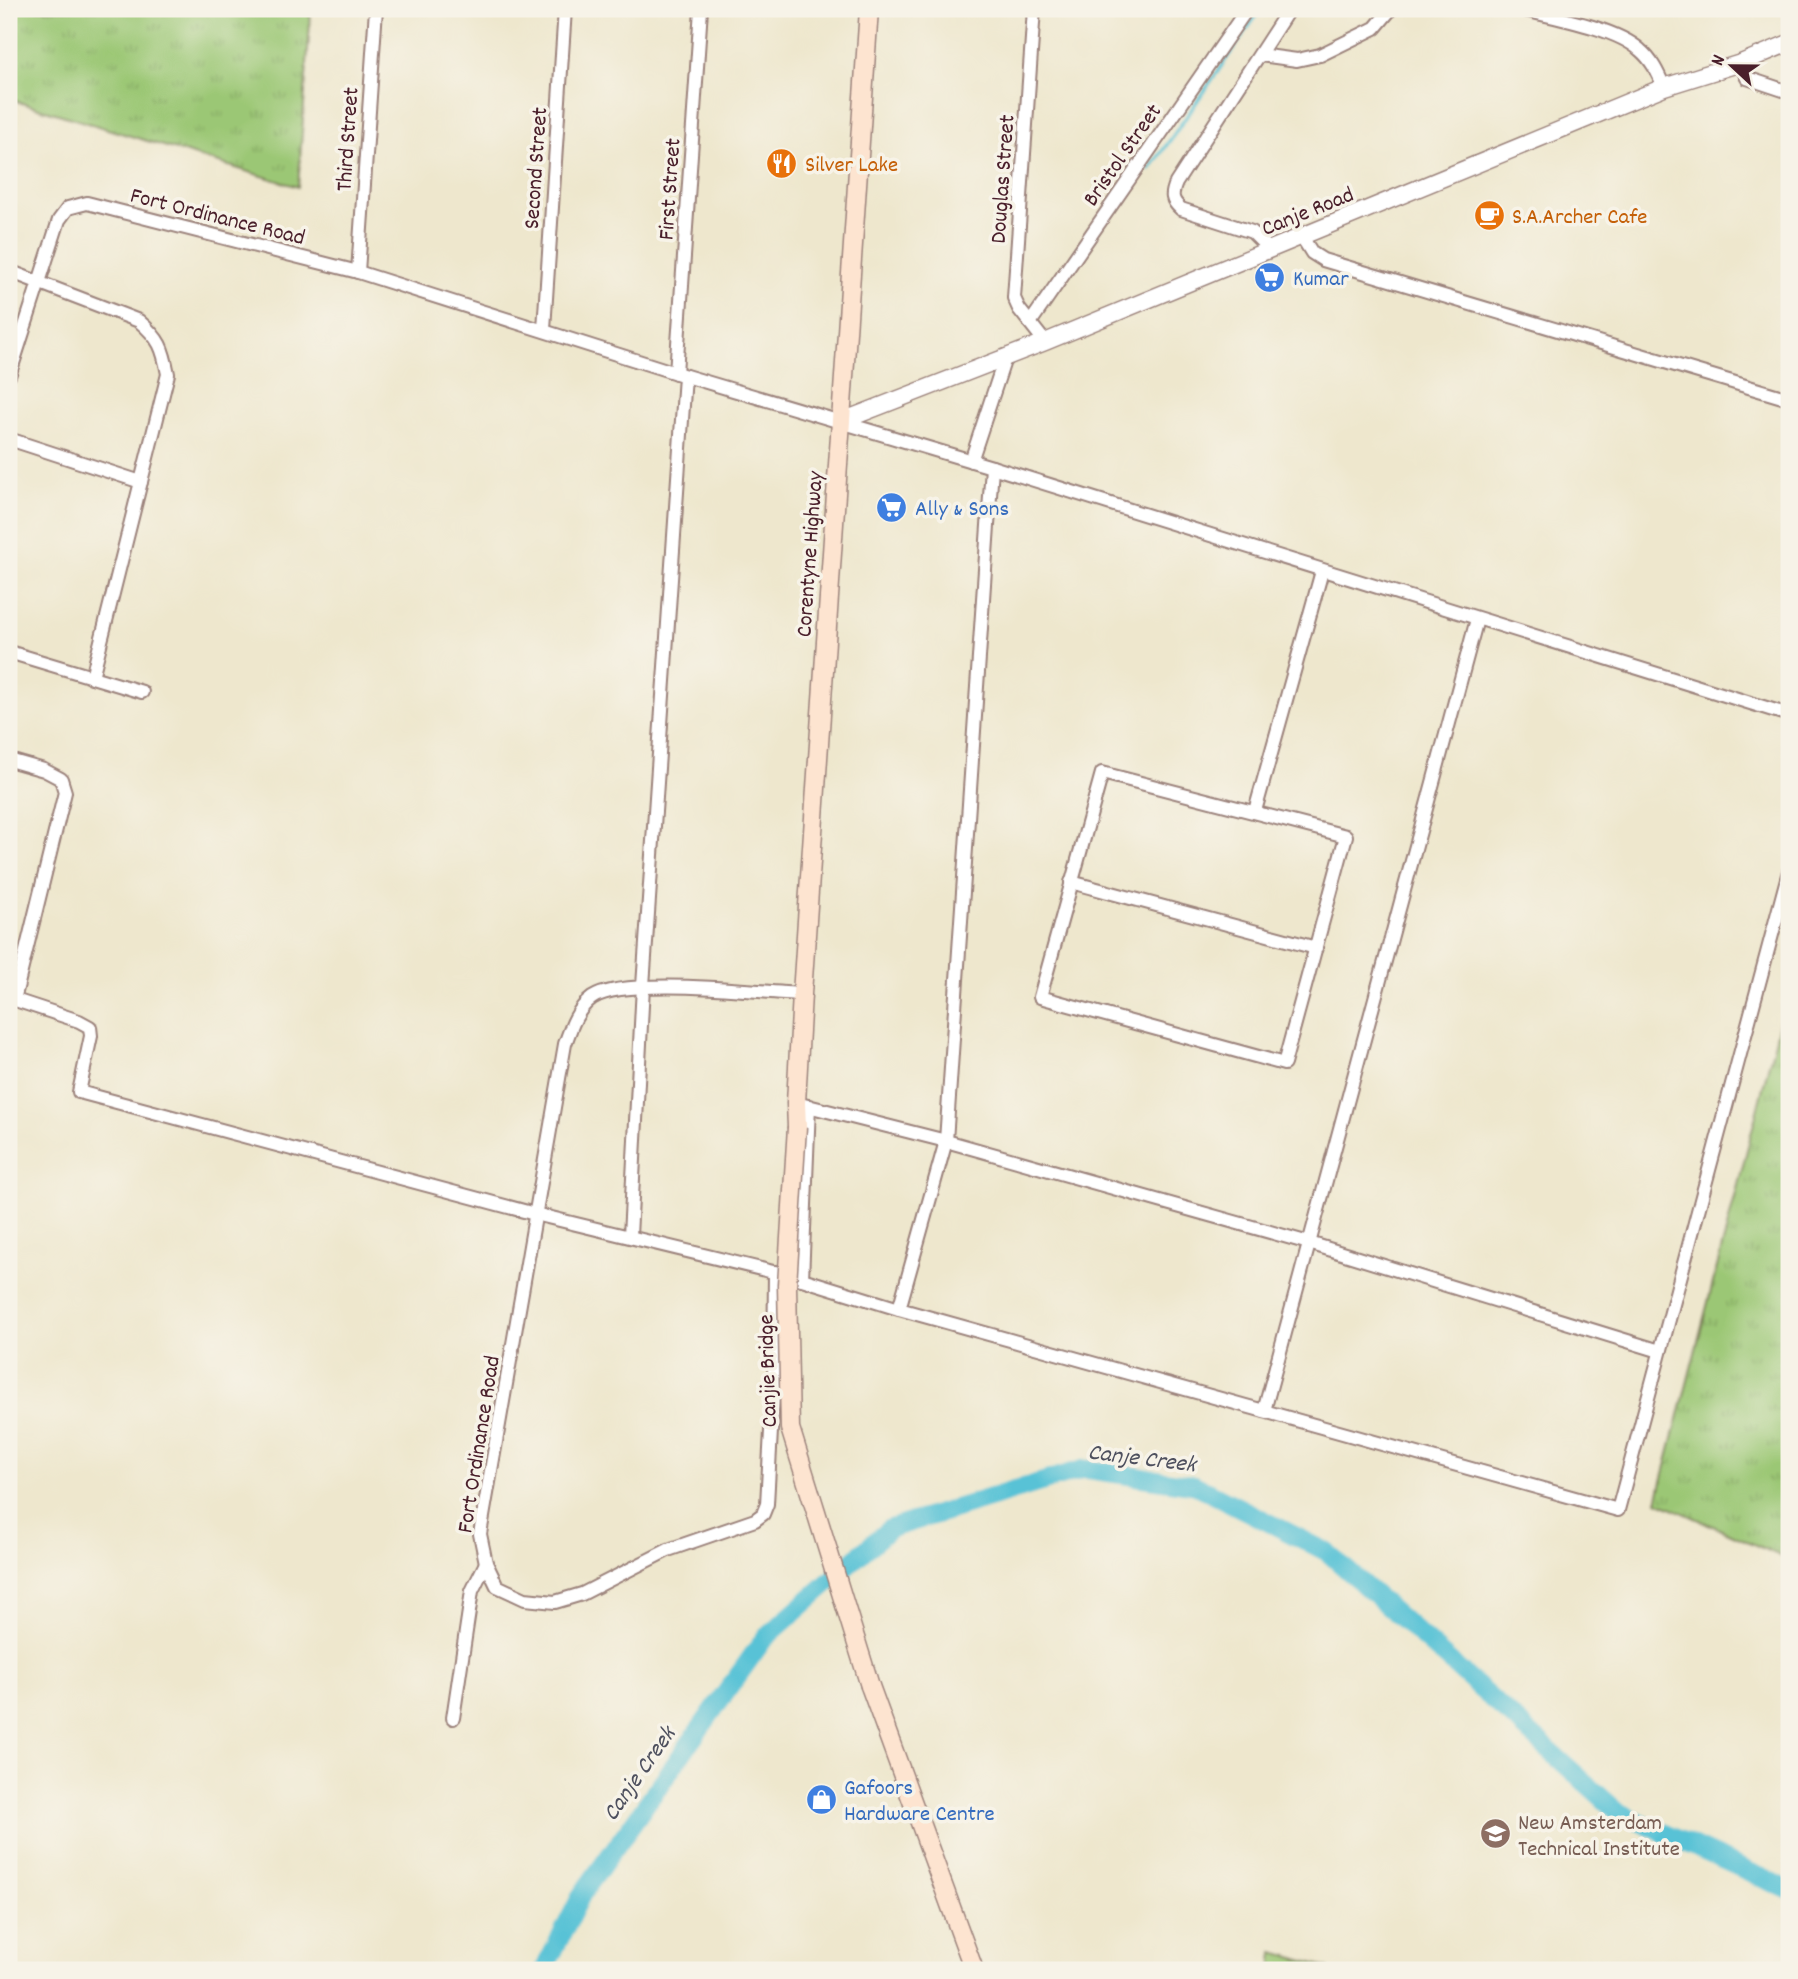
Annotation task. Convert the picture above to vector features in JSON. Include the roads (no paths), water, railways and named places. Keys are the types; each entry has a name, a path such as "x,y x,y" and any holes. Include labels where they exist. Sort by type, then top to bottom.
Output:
{"main road":[{"name":"Corentyne Highway","path":"802,1104 802,994 869,9"},
{"name":"Canjie Bridge","path":"802,1104 797,1127 787,1285 790,1428 870,1686 974,1970"}],"street":[{"name":"Third Street","path":"358,272 376,9"},
{"name":"Second Street","path":"544,329 565,9"},
{"name":"First Street","path":"630,1236 701,9"},
{"name":"Douglas Street","path":"1034,9 1014,298 1019,309 1045,342"},
{"name":"Bristol Street","path":"1030,323 1247,9"},
{"path":"1270,250 1252,232 1181,209 1174,203 1171,194 1289,9"},
{"path":"1260,55 1297,60 1320,55 1375,28 1391,9"},
{"path":"1520,9 1569,15 1621,38 1639,49 1654,64 1664,87"},
{"name":"Canje Road","path":"842,421 1045,342 1664,87 1741,64 1789,43"},
{"path":"1741,64 1747,78 1789,92"},
{"name":"Fort Ordinance Road","path":"40,282 59,220 68,208 87,203 358,272 1789,715"},
{"path":"1302,237 1312,253 1323,260 1789,399"},
{"path":"9,271 139,321 154,333 163,349 168,374 92,677"},
{"path":"9,376 40,282"},
{"path":"971,461 1005,358"},
{"path":"9,439 141,482"},
{"path":"899,1308 946,1141 992,467"},
{"path":"1255,811 1322,571"},
{"path":"1264,1411 1477,618"},
{"path":"9,652 142,692"},
{"path":"9,760 61,779 65,792 11,999 90,1027 91,1036 79,1092 536,1213 802,1279 1618,1510 1789,871"},
{"path":"1102,773 1346,836 1284,1064 1040,997 1071,883 1102,773"},
{"path":"1071,883 1315,948"},
{"name":"Fort Ordinance Road","path":"775,1272 774,1376 767,1504 763,1514 755,1520 668,1550 582,1594 555,1602 526,1599 497,1586 486,1563 480,1534 565,1044 573,1019 592,998 616,989 643,986 802,994"},
{"path":"802,1279 802,1104 946,1141 1309,1243 1660,1351"},
{"path":"453,1718 472,1591 486,1563"}],"waterway":[{"path":"1150,169 1261,9"},
{"name":"Canje Creek","path":"544,1970 582,1894 764,1639 889,1529 1084,1469 1195,1485 1327,1552 1618,1812 1789,1890"}],"place":[{"name":"Silver Lake","path":"782,163"},
{"name":"S.A.Archer Cafe","path":"1489,215"},
{"name":"Kumar","path":"1270,277"},
{"name":"Ally & Sons","path":"892,507"},
{"name":"Gafoors Hardware Centre","path":"821,1799"},
{"name":"New Amsterdam Technical Institute","path":"1495,1834"}]}
